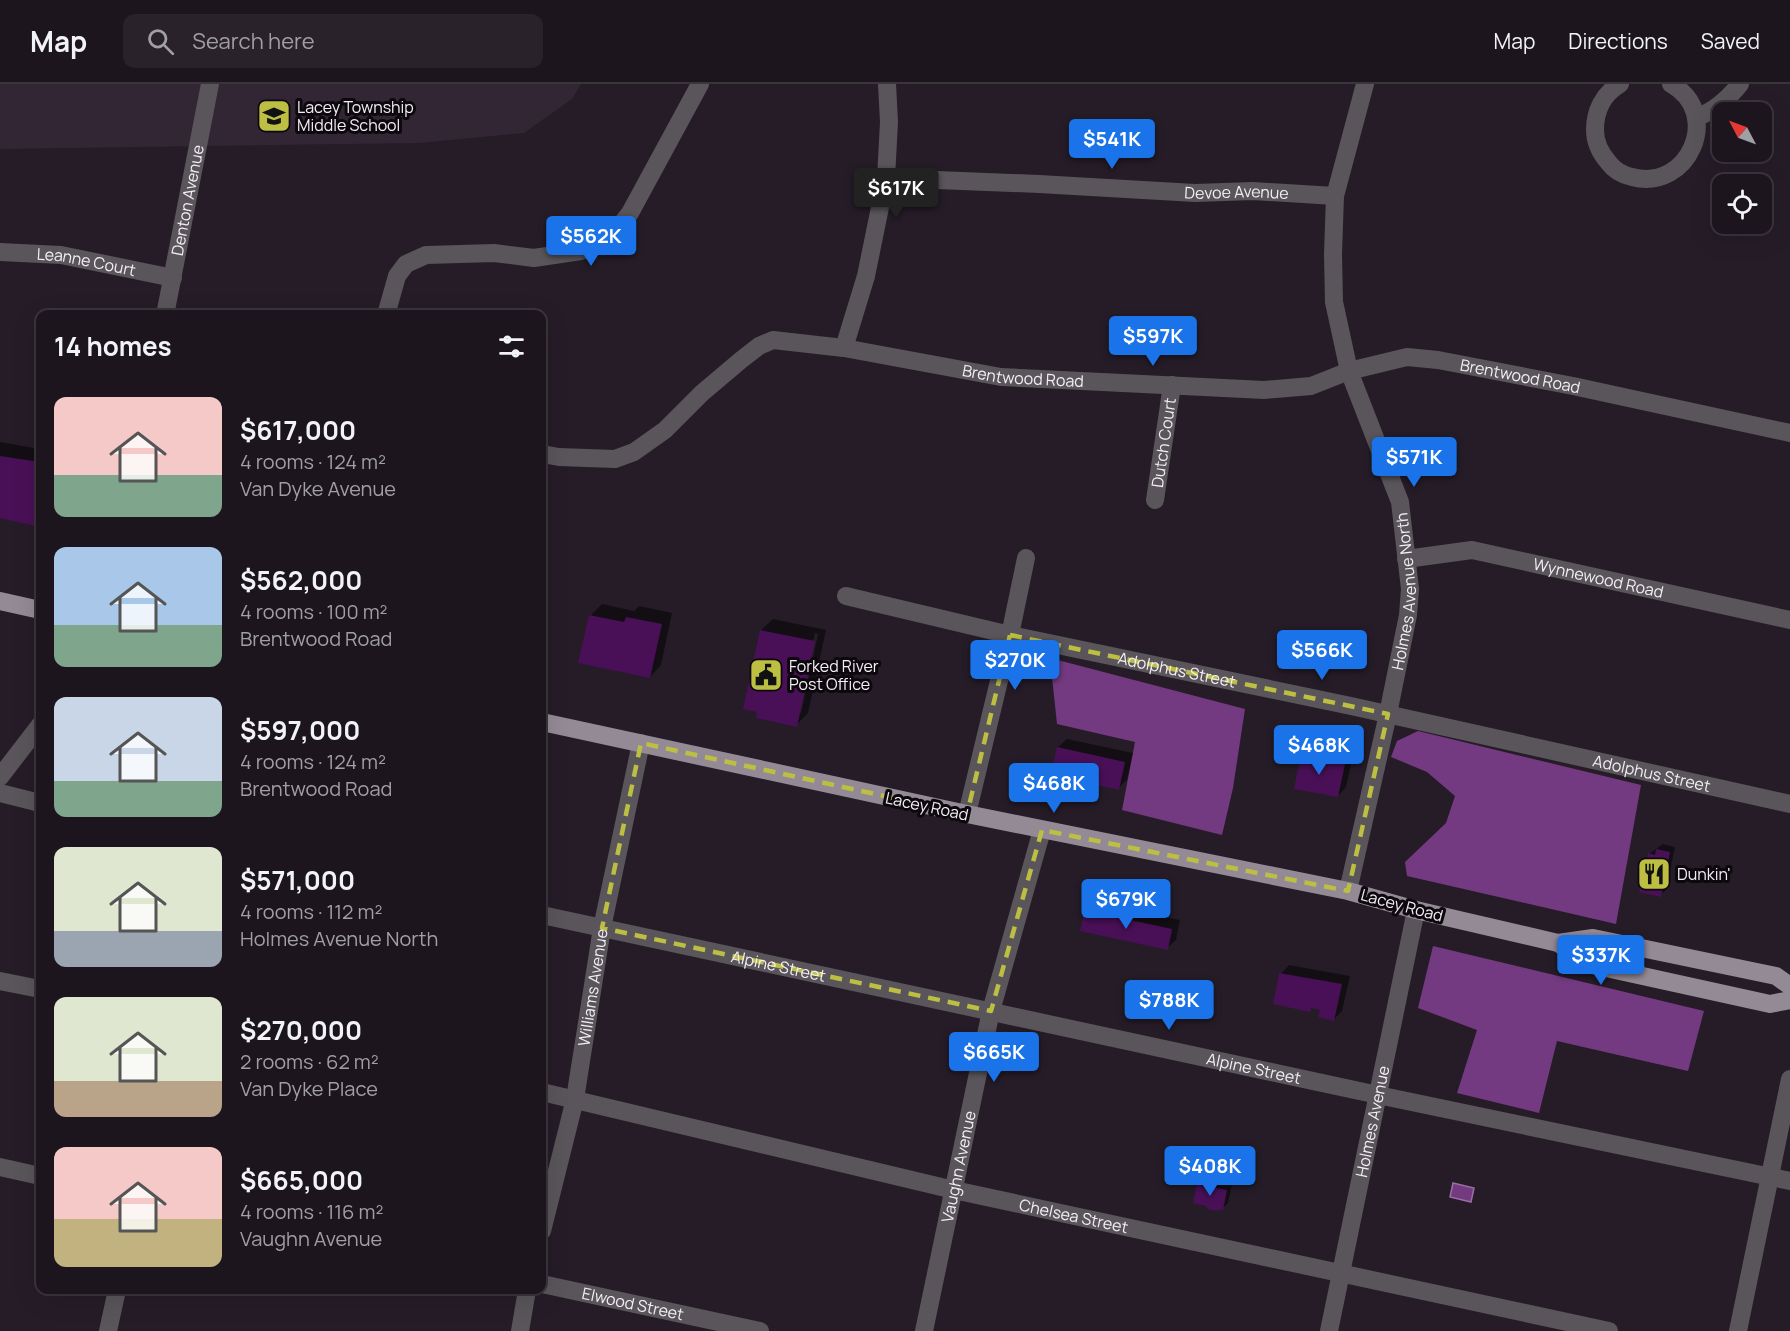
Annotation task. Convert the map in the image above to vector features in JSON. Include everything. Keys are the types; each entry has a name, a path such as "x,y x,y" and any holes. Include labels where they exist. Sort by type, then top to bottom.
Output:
{"main road":[{"path":"0,601 36,609"},
{"name":"Lacey Road","path":"546,723 1042,830 1348,891 1416,910 1558,943 1593,938 1776,976 1790,986"},
{"name":"Lacey Road","path":"1558,943 1588,964 1770,1004 1790,1000"}],"street":[{"name":"Denton Avenue","path":"166,310 210,84"},
{"path":"387,310 397,276 406,264 426,255 494,253 534,258 581,251 612,236 630,213 700,84"},
{"path":"844,348 866,276 886,178 889,122 887,84"},
{"name":"Holmes Avenue North","path":"1348,891 1389,714 1408,615 1410,589 1400,502 1349,371 1334,302 1335,196 1365,84"},
{"path":"1620,84 1613,88 1601,102 1595,118 1595,136 1600,153 1612,167 1625,175 1640,179 1656,178 1671,173 1684,163 1695,142 1696,118 1690,101 1671,84"},
{"path":"1696,118 1713,110 1729,98 1740,84"},
{"name":"Devoe Avenue","path":"886,178 1195,193 1253,191 1335,196"},
{"name":"Leanne Court","path":"0,252 61,255 173,278"},
{"name":"Brentwood Road","path":"546,455 615,459 634,452 665,430 702,393 741,360 759,346 773,340 844,348 1001,377 1264,390 1311,386 1349,371 1407,357 1438,360 1790,433"},
{"name":"Dutch Court","path":"1155,500 1172,385"},
{"name":"Wynnewood Road","path":"1406,559 1472,550 1790,620"},
{"path":"967,814 1026,558"},
{"name":"Adolphus Street","path":"846,596 1010,635 1389,714 1790,804"},
{"path":"0,777 36,730"},
{"name":"Williams Avenue","path":"546,1215 575,1099 602,928 641,742"},
{"path":"0,793 36,802"},
{"name":"Vaughn Avenue","path":"924,1331 990,1011 1042,830"},
{"name":"Holmes Avenue","path":"1329,1331 1416,910"},
{"name":"Alpine Street","path":"546,916 1790,1181"},
{"path":"0,981 36,988"},
{"path":"1738,1331 1790,1079"},
{"name":"Chelsea Street","path":"546,1093 954,1190 1609,1331"},
{"path":"0,1167 36,1175"},
{"name":"Elwood Street","path":"546,1285 760,1331"},
{"path":"108,1331 116,1294"},
{"path":"520,1331 526,1294"}],"highlighted area":[{"path":"1010,635 1388,714 1348,891 1042,830 991,1011 602,928 641,743 967,814"}],"shaded area":[{"name":"Lacey Township Middle School","path":"0,84 581,84 572,99 524,133 419,143 0,149"},
{"path":"1050,658 1245,709 1233,788 1222,835 1122,810 1135,742 1057,724"},
{"path":"1418,731 1641,785 1616,924 1407,876 1405,862 1446,823 1455,796 1427,772 1391,757 1397,741"},
{"path":"1433,946 1704,1011 1688,1071 1557,1041 1539,1113 1457,1093 1477,1030 1418,1008"},
{"path":"1453,1183 1474,1188 1471,1202 1450,1197"}],"building":[{"path":"0,456 36,461 36,526 0,518"},
{"path":"589,615 624,622 626,617 662,624 650,678 578,663"},
{"path":"760,630 815,641 797,727 756,718 757,712 743,709"},
{"path":"1057,747 1125,762 1119,790 1051,775"},
{"path":"1301,754 1345,764 1338,797 1294,789"},
{"name":"Dunkin'","path":"1656,849 1670,852 1661,897 1639,892 1648,853 1655,855"},
{"path":"1085,910 1172,929 1168,950 1080,931"},
{"path":"1279,973 1342,984 1334,1021 1318,1017 1320,1010 1311,1008 1310,1012 1273,1004"},
{"path":"1197,1184 1227,1190 1223,1210 1207,1209 1207,1206 1193,1203"}],"place":[{"name":"Lacey Township Middle School","path":"274,116"},
{"name":"Forked River Post Office","path":"766,675"},
{"name":"Dunkin'","path":"1654,874"}]}
